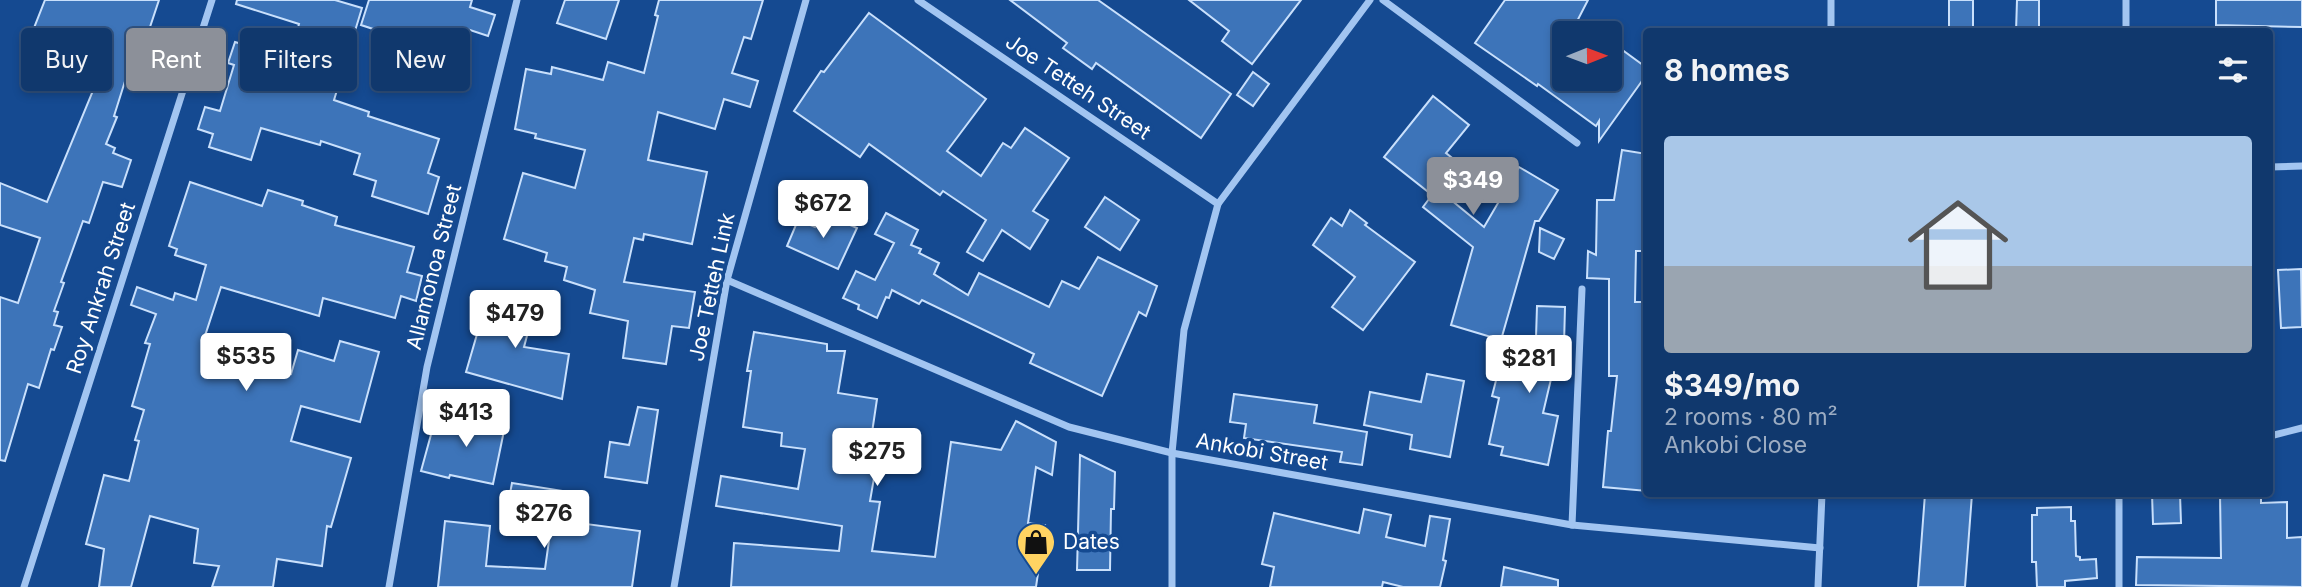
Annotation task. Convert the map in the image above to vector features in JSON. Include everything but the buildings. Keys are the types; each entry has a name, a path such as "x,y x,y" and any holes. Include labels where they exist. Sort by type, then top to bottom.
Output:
{"street":[{"name":"Roy Ankrah Street","path":"23,587 212,0"},
{"name":"Allamonoa Street","path":"389,587 427,367 517,0"},
{"name":"Joe Tetteh Link","path":"674,587 727,280 806,0"},
{"name":"Joe Tetteh Street","path":"918,0 1217,204"},
{"path":"1172,587 1172,453 1184,330 1217,204 1370,0"},
{"path":"1383,0 1577,143"},
{"path":"1831,0 1831,28"},
{"path":"2126,0 2126,28"},
{"path":"2273,167 2302,166"},
{"name":"Ankobi Street","path":"727,280 1069,427 1172,453 1573,526 1820,548"},
{"path":"1573,526 1582,289"},
{"path":"2273,435 2302,428"},
{"path":"1818,587 1822,497"},
{"path":"2119,497 2119,587"}],"place":[{"name":"Dates","path":"1036,576"}]}
